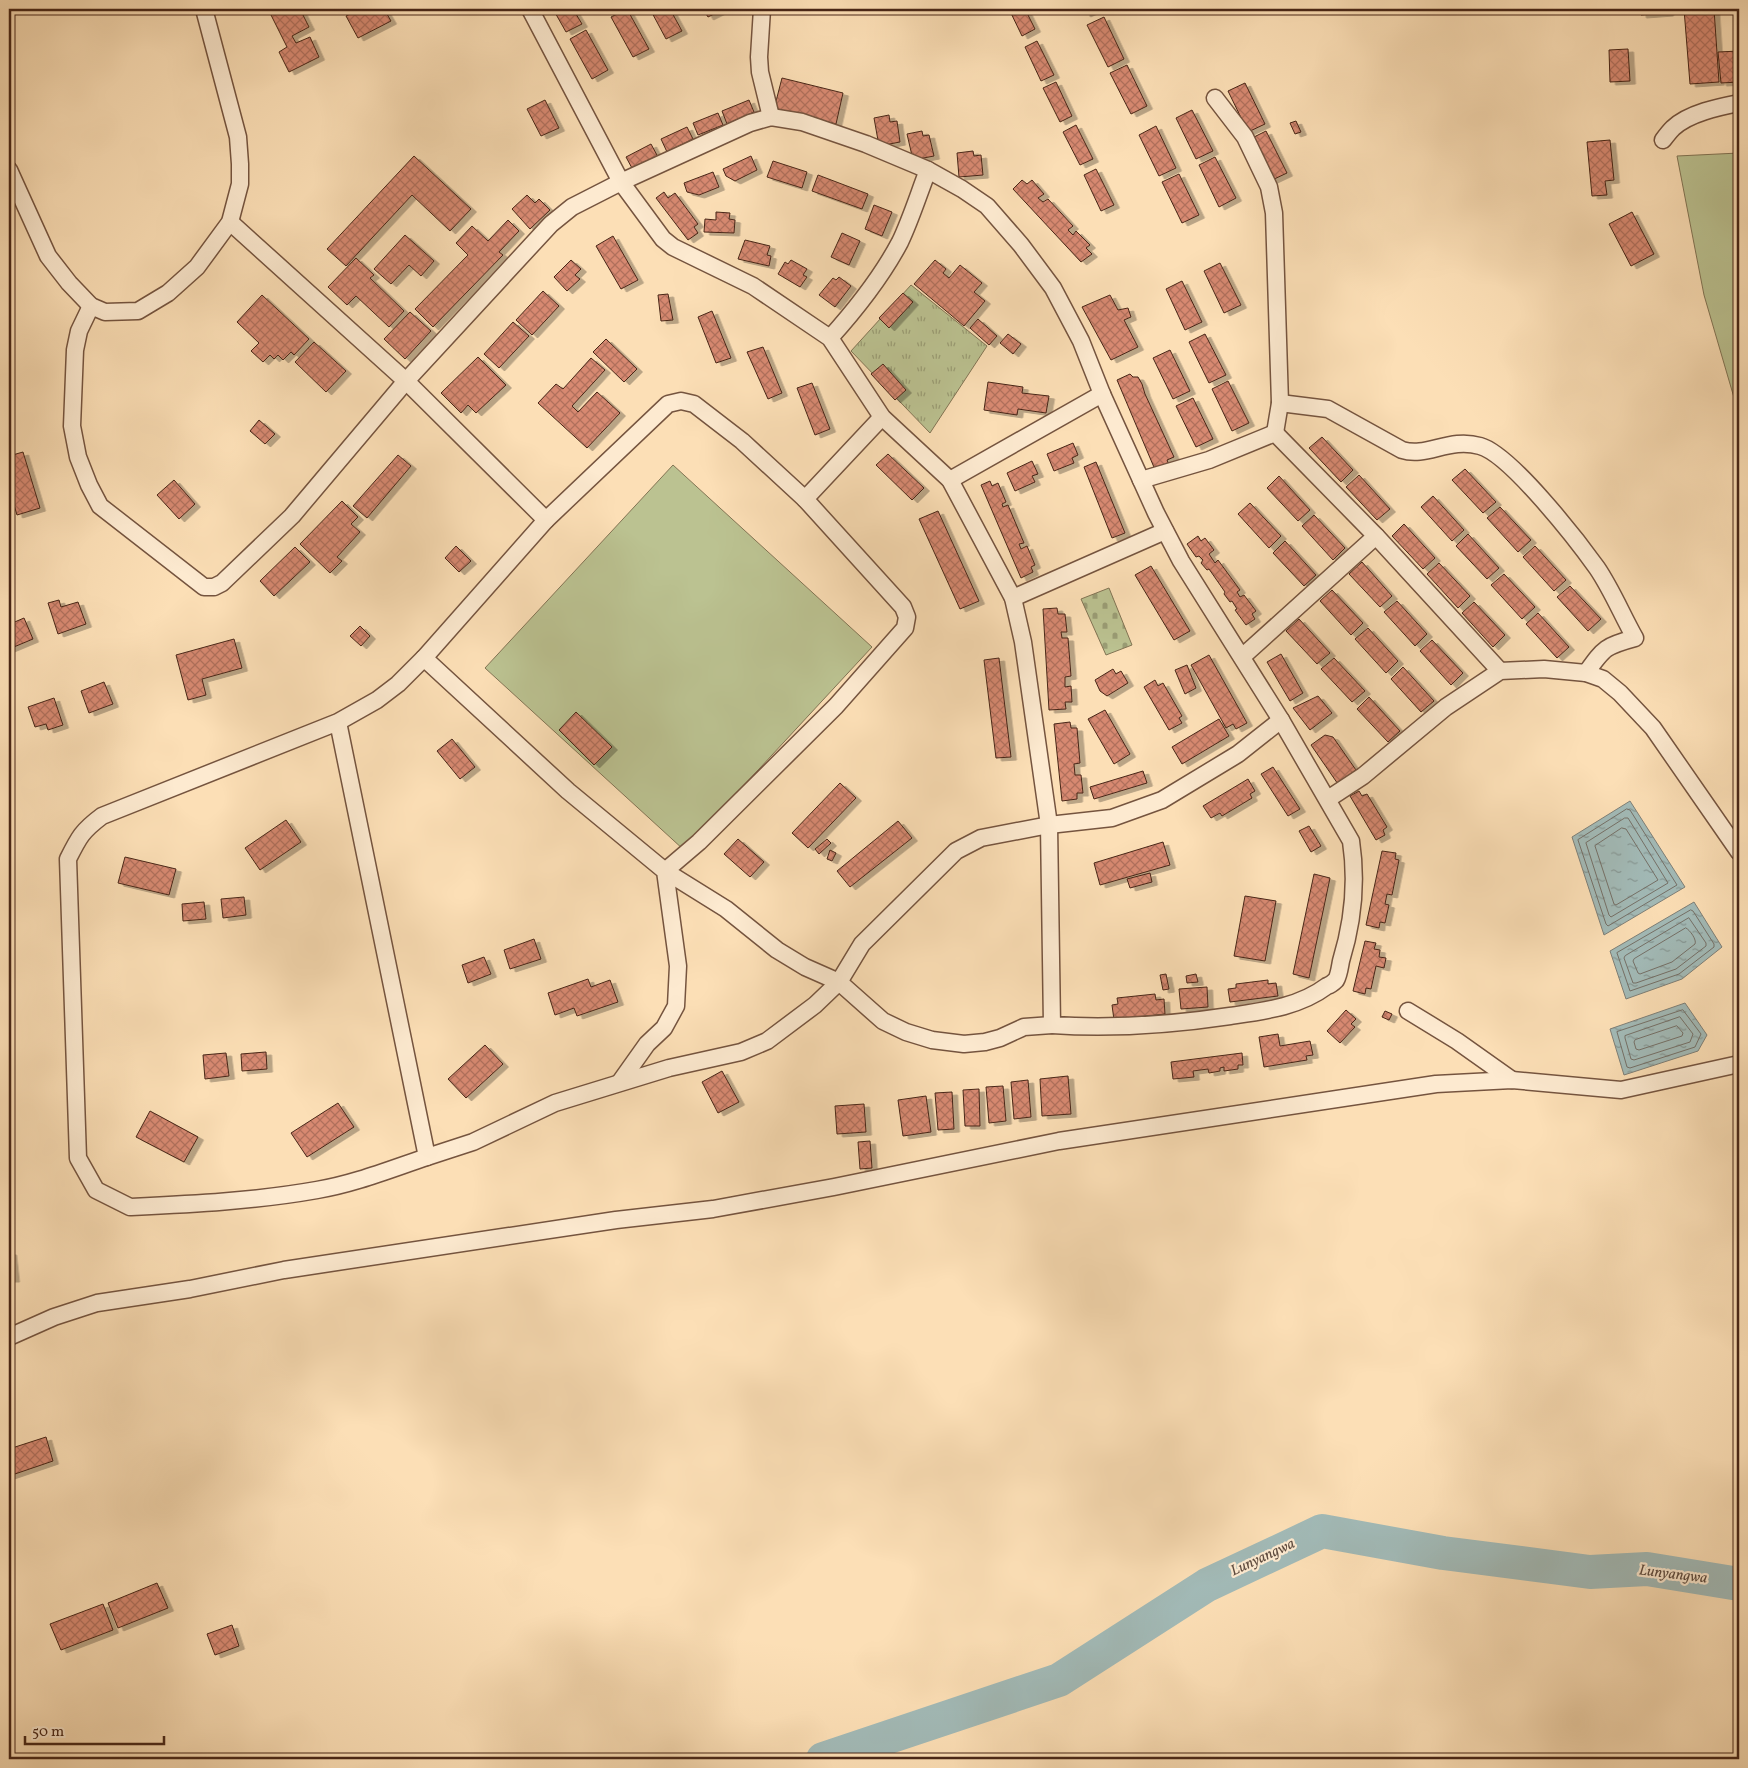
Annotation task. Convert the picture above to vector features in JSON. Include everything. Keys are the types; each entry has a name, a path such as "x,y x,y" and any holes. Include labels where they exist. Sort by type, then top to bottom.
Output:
{"street":[{"path":"9,170 48,256 68,283 91,306 105,312 138,311 168,293 197,267 230,222 240,184 238,137 204,9"},
{"path":"530,9 620,182 663,239 673,247 753,286 830,338 882,417 950,480 1013,598 1023,642 1048,825 1052,1025"},
{"path":"762,9 760,72 771,117"},
{"path":"1215,98 1245,137 1269,187 1274,213 1280,403 1275,433"},
{"path":"1663,140 1674,127 1691,118 1712,109 1739,103"},
{"path":"91,306 79,331 75,350 72,426 78,457 89,485 100,506 204,587 214,587 222,583 292,516 406,381 551,224 572,207 620,182 750,123 771,117 802,122 866,144 928,170 987,206 1021,245 1053,288 1080,341 1102,394 1165,531 1181,560 1281,720 1351,841 1354,864 1353,905 1346,945 1336,980 1314,996 1289,1006 1187,1023 1107,1028 1052,1025 1024,1027 1000,1038 964,1044 932,1040 906,1032 883,1021 839,982 805,967 777,950 726,909 665,871 568,791 424,658"},
{"path":"830,338 856,309 880,277 901,240 928,170"},
{"path":"230,222 406,381 546,520"},
{"path":"950,480 1102,394"},
{"path":"665,871 699,842 836,706 905,628 907,617 903,607 805,499 742,441 694,404 681,401 668,404 546,520 424,658 398,684 377,700 338,722 102,816 85,829 77,840 68,859 78,1158 96,1190 130,1207 259,1198 318,1190 377,1174 473,1142 555,1103 669,1068 741,1052 767,1041 815,1005 839,982 862,944 956,851 981,838 1048,825 1112,818 1162,800 1238,754 1281,720"},
{"path":"1280,403 1328,409 1402,450 1418,452 1464,442 1482,446 1504,459 1556,516 1598,569 1635,638 1614,644 1602,651 1586,673"},
{"path":"805,499 882,417"},
{"path":"1141,480 1209,460 1275,433"},
{"path":"1275,433 1376,536 1500,671"},
{"path":"1013,598 1165,531"},
{"path":"1242,658 1376,536"},
{"path":"1328,799 1363,776 1446,707 1500,671 1544,669 1586,673 1603,679 1620,693 1653,728 1739,852"},
{"path":"338,722 427,1157"},
{"path":"620,1082 647,1044 664,1028 676,1006 678,966 665,871"},
{"path":"1408,1011 1457,1041 1512,1080"},
{"path":"9,1337 54,1317 97,1303 190,1289 284,1270 616,1220 713,1209 1059,1141 1436,1084 1512,1080 1621,1090 1739,1064"}],"green space":[{"path":"1739,153 1739,403 1735,401 1704,295 1677,156"},
{"path":"911,285 987,346 930,433 851,351"},
{"path":"673,465 872,647 684,850 485,668"},
{"path":"1109,588 1132,645 1106,655 1081,599"}],"water":[{"path":"1630,801 1685,887 1604,935 1572,837"},
{"path":"1694,902 1722,947 1682,979 1626,999 1610,951"},
{"path":"1685,1003 1707,1035 1698,1051 1624,1075 1610,1029"}],"building":[{"path":"268,9 300,9 309,27 292,36 296,43 310,37 319,57 289,72 279,52 287,47"},
{"path":"350,9 384,9 391,21 358,38 346,16 352,13"},
{"path":"553,9 573,9 582,24 566,32"},
{"path":"627,9 649,49 633,57 611,17"},
{"path":"650,9 670,9 682,31 666,39"},
{"path":"703,9 724,9 708,17"},
{"path":"1009,9 1025,9 1035,29 1022,36"},
{"path":"1083,9 1097,9 1085,14"},
{"path":"1640,9 1668,9 1668,13 1641,15"},
{"path":"1684,9 1714,9 1719,82 1690,84"},
{"path":"1104,17 1124,59 1108,67 1087,25"},
{"path":"586,30 608,70 592,79 570,39"},
{"path":"1037,41 1054,75 1041,81 1025,47"},
{"path":"1628,49 1630,81 1610,82 1609,50"},
{"path":"1739,51 1739,82 1721,83 1718,52"},
{"path":"1127,65 1147,106 1131,114 1110,73"},
{"path":"782,78 843,93 836,124 774,109"},
{"path":"1056,82 1072,116 1060,122 1043,88"},
{"path":"1245,83 1265,124 1248,132 1228,91"},
{"path":"545,100 559,128 541,136 527,109"},
{"path":"749,100 754,112 727,124 722,111"},
{"path":"1192,110 1213,151 1196,159 1176,118"},
{"path":"718,113 723,125 698,135 693,123"},
{"path":"889,115 890,122 897,121 900,142 879,146 874,118"},
{"path":"1296,121 1301,132 1295,134 1290,123"},
{"path":"1076,125 1093,159 1080,165 1063,132"},
{"path":"1156,126 1176,168 1159,176 1139,135"},
{"path":"687,127 693,139 667,152 661,139"},
{"path":"922,131 923,136 929,135 934,156 913,160 907,134"},
{"path":"1266,131 1287,173 1270,181 1250,139"},
{"path":"1610,140 1614,180 1605,181 1607,195 1592,196 1587,142"},
{"path":"651,144 658,157 633,170 626,157"},
{"path":"973,151 974,156 981,155 983,175 959,177 957,153"},
{"path":"414,156 471,209 450,231 412,195 346,266 327,249"},
{"path":"751,156 757,170 735,181 726,176 723,169"},
{"path":"1215,157 1236,198 1219,207 1199,165"},
{"path":"773,161 807,172 802,188 767,177"},
{"path":"1096,169 1114,205 1101,211 1084,175"},
{"path":"713,172 719,187 699,195 687,192 684,183"},
{"path":"1179,174 1199,215 1182,223 1162,182"},
{"path":"818,175 868,194 862,209 812,191"},
{"path":"1022,180 1027,184 1032,180 1044,194 1038,198 1043,202 1048,199 1073,226 1068,230 1073,235 1076,231 1090,245 1086,248 1092,254 1081,262 1013,189"},
{"path":"664,192 668,198 675,193 698,224 694,227 698,233 688,240 656,198"},
{"path":"527,195 535,203 539,199 550,210 530,229 512,209"},
{"path":"874,205 892,212 882,236 865,229"},
{"path":"716,212 730,213 729,219 735,220 734,233 704,232 705,219 716,220"},
{"path":"1632,212 1654,254 1631,266 1609,224"},
{"path":"508,220 519,231 499,252 503,255 433,327 415,309 468,255 456,243 472,226 488,241"},
{"path":"842,233 860,241 849,265 831,257"},
{"path":"405,235 434,261 421,276 409,265 391,284 374,269"},
{"path":"613,236 638,280 621,289 596,246"},
{"path":"745,240 770,246 767,255 771,256 769,266 738,259"},
{"path":"356,258 374,275 370,278 404,311 389,327 356,296 347,305 328,287"},
{"path":"571,260 581,269 575,275 580,279 567,291 554,277"},
{"path":"791,260 807,269 803,275 807,277 800,287 778,274 785,262 788,264"},
{"path":"935,260 946,269 943,273 949,278 960,265 982,283 974,292 985,301 964,326 914,284"},
{"path":"1220,263 1241,305 1224,313 1204,271"},
{"path":"839,277 851,286 835,307 819,295 833,278 836,280"},
{"path":"1182,281 1202,322 1185,330 1166,289"},
{"path":"543,291 559,306 532,335 516,320"},
{"path":"903,293 913,302 889,328 879,318"},
{"path":"668,294 673,320 661,321 658,295"},
{"path":"262,295 309,339 294,355 291,352 283,360 278,355 274,359 270,355 263,362 251,351 259,343 237,322"},
{"path":"1110,295 1118,310 1128,308 1131,317 1124,320 1138,347 1111,360 1082,307"},
{"path":"712,311 731,358 716,363 698,317"},
{"path":"410,312 431,331 405,359 384,339"},
{"path":"978,319 997,336 989,345 970,328"},
{"path":"513,322 529,336 499,368 484,354"},
{"path":"1008,334 1021,344 1013,354 1000,343"},
{"path":"1205,334 1226,375 1209,383 1189,342"},
{"path":"606,339 637,369 624,382 593,352"},
{"path":"314,342 346,371 326,392 295,362"},
{"path":"763,347 782,393 768,399 747,352"},
{"path":"1170,350 1190,391 1173,399 1153,358"},
{"path":"478,357 506,385 476,413 468,405 461,413 441,393"},
{"path":"591,358 605,370 572,406 578,412 597,392 620,413 587,448 538,403 556,384 563,389"},
{"path":"883,364 906,390 895,400 871,374"},
{"path":"1130,374 1133,377 1138,377 1142,384 1174,457 1167,460 1170,467 1156,472 1117,380"},
{"path":"1228,381 1249,423 1232,431 1212,389"},
{"path":"988,382 1023,387 1022,393 1049,396 1046,413 1018,409 1017,415 984,410"},
{"path":"812,383 830,429 815,435 797,388"},
{"path":"1193,398 1213,439 1196,447 1176,406"},
{"path":"259,420 275,434 265,444 250,431"},
{"path":"1322,437 1353,470 1341,482 1309,448"},
{"path":"1073,443 1078,455 1072,458 1074,463 1054,471 1047,454"},
{"path":"23,452 40,508 17,515 9,488 9,456"},
{"path":"888,454 924,488 912,500 876,465"},
{"path":"398,455 411,466 367,518 353,506"},
{"path":"1032,461 1038,474 1032,476 1035,482 1015,491 1007,473"},
{"path":"1096,462 1125,533 1112,538 1084,467"},
{"path":"1465,469 1496,502 1483,513 1452,480"},
{"path":"1359,475 1390,509 1377,520 1346,487"},
{"path":"1279,476 1310,510 1298,521 1267,488"},
{"path":"174,480 195,504 179,519 157,495"},
{"path":"990,481 992,486 998,483 1006,502 1002,504 1003,507 1008,505 1024,543 1019,544 1021,549 1027,546 1035,565 1031,567 1033,572 1021,578 981,485"},
{"path":"1433,496 1464,530 1452,541 1421,507"},
{"path":"342,501 358,517 351,524 360,532 337,557 342,561 330,573 300,544"},
{"path":"1250,503 1281,536 1269,548 1238,514"},
{"path":"1500,507 1531,540 1518,552 1487,518"},
{"path":"938,511 979,601 960,609 919,519"},
{"path":"1314,515 1345,548 1333,560 1302,526"},
{"path":"1404,524 1435,558 1423,569 1392,536"},
{"path":"1468,534 1499,568 1487,579 1456,546"},
{"path":"1198,536 1201,541 1205,538 1214,550 1209,554 1215,563 1218,560 1240,590 1237,592 1240,597 1244,595 1256,611 1252,614 1255,619 1246,625 1235,610 1237,609 1232,601 1230,602 1224,594 1225,592 1209,569 1207,570 1201,563 1203,560 1199,556 1196,557 1187,544"},
{"path":"1285,541 1316,575 1304,586 1273,553"},
{"path":"456,546 471,561 459,572 445,558"},
{"path":"1535,546 1566,580 1554,591 1523,557"},
{"path":"295,547 310,562 274,596 260,581"},
{"path":"1362,562 1392,596 1380,607 1349,574"},
{"path":"1439,563 1470,596 1458,608 1427,574"},
{"path":"1151,566 1190,631 1174,640 1135,575"},
{"path":"1504,574 1535,607 1522,619 1491,585"},
{"path":"1570,586 1601,619 1588,631 1557,597"},
{"path":"1332,590 1363,623 1351,635 1320,601"},
{"path":"59,600 61,607 78,602 86,624 58,634 48,603"},
{"path":"1397,601 1427,634 1415,646 1384,612"},
{"path":"1474,602 1505,635 1493,647 1462,613"},
{"path":"1057,608 1058,614 1065,614 1067,632 1061,632 1062,638 1068,638 1071,676 1065,677 1065,687 1071,686 1072,702 1065,702 1066,709 1049,710 1043,609"},
{"path":"1538,613 1569,647 1557,658 1526,624"},
{"path":"24,618 33,639 9,649 9,619 10,624"},
{"path":"1299,619 1330,653 1317,664 1286,631"},
{"path":"360,626 370,636 361,646 350,636"},
{"path":"1368,628 1398,661 1386,673 1355,639"},
{"path":"234,639 242,668 202,679 206,695 188,700 176,655"},
{"path":"1432,640 1463,673 1451,685 1420,651"},
{"path":"1281,654 1303,693 1290,701 1267,662"},
{"path":"1209,655 1247,723 1236,729 1233,724 1226,728 1191,665"},
{"path":"999,658 1011,757 996,758 984,660"},
{"path":"1334,658 1365,691 1352,702 1321,669"},
{"path":"1187,665 1196,688 1185,694 1175,670"},
{"path":"1403,667 1434,701 1421,712 1391,679"},
{"path":"1113,669 1116,674 1121,671 1128,683 1107,696 1100,691 1095,680"},
{"path":"1155,680 1158,686 1163,683 1182,716 1179,718 1182,723 1169,730 1144,687"},
{"path":"104,682 113,704 89,713 81,691"},
{"path":"1318,696 1332,713 1310,730 1293,708"},
{"path":"1369,697 1400,731 1388,742 1357,709"},
{"path":"54,698 63,725 48,730 46,724 35,727 28,707"},
{"path":"1105,710 1130,754 1114,764 1088,719"},
{"path":"576,712 612,747 594,765 559,730"},
{"path":"1219,719 1229,736 1182,764 1172,747"},
{"path":"1070,722 1071,728 1077,728 1080,763 1074,764 1075,775 1081,775 1083,793 1077,793 1077,799 1062,801 1054,724"},
{"path":"1325,735 1333,737 1356,770 1352,773 1355,777 1340,787 1311,745"},
{"path":"452,739 475,767 460,779 437,751"},
{"path":"1273,767 1300,809 1288,816 1261,774"},
{"path":"1143,771 1147,783 1094,799 1090,787"},
{"path":"1248,779 1255,791 1250,794 1252,798 1222,816 1220,813 1211,818 1203,806"},
{"path":"840,783 856,798 808,848 792,833"},
{"path":"1359,791 1362,796 1367,794 1387,827 1383,830 1385,835 1376,840 1350,796"},
{"path":"286,820 301,842 260,870 245,848"},
{"path":"898,821 912,838 850,887 837,871"},
{"path":"1309,826 1321,846 1311,852 1299,831"},
{"path":"738,839 764,862 750,877 724,854"},
{"path":"827,839 831,843 819,854 815,849"},
{"path":"1163,842 1170,865 1100,885 1094,863"},
{"path":"830,850 836,853 832,861 827,859"},
{"path":"1382,851 1396,853 1395,859 1399,860 1392,895 1387,894 1385,904 1389,905 1385,923 1380,922 1379,928 1366,925"},
{"path":"125,857 176,869 169,895 118,883"},
{"path":"1150,873 1152,882 1130,888 1127,879"},
{"path":"1314,874 1330,878 1309,978 1293,974"},
{"path":"1245,896 1276,901 1265,961 1234,956"},
{"path":"244,897 246,915 223,918 221,899"},
{"path":"204,902 206,919 183,921 182,904"},
{"path":"534,939 541,959 510,969 504,950"},
{"path":"1365,941 1376,943 1374,949 1380,950 1379,957 1386,958 1384,968 1376,966 1371,989 1366,988 1365,994 1353,991"},
{"path":"484,957 491,974 468,983 462,965"},
{"path":"1166,974 1169,989 1163,990 1160,975"},
{"path":"1196,974 1198,982 1187,983 1186,976"},
{"path":"588,979 591,987 610,980 618,1002 577,1016 574,1008 555,1015 548,993"},
{"path":"1268,980 1268,984 1276,983 1278,996 1230,1002 1228,989 1236,988 1236,984"},
{"path":"1207,987 1208,1007 1181,1009 1179,989"},
{"path":"1155,994 1156,1000 1164,999 1165,1014 1114,1020 1112,1005 1118,1004 1117,998"},
{"path":"1346,1010 1356,1019 1351,1024 1355,1027 1340,1043 1327,1031"},
{"path":"1385,1011 1392,1014 1389,1020 1382,1017"},
{"path":"1278,1034 1280,1046 1310,1041 1313,1055 1306,1056 1307,1060 1264,1067 1259,1037"},
{"path":"485,1045 503,1064 466,1098 448,1079"},
{"path":"266,1052 267,1069 242,1071 241,1054"},
{"path":"226,1053 229,1076 205,1079 203,1055"},
{"path":"1242,1053 1243,1065 1238,1065 1238,1069 1224,1071 1224,1067 1220,1068 1220,1071 1209,1073 1208,1069 1193,1071 1194,1077 1173,1079 1171,1062"},
{"path":"722,1071 739,1102 718,1113 702,1082"},
{"path":"1068,1076 1071,1114 1042,1116 1040,1079"},
{"path":"1028,1080 1031,1117 1014,1119 1011,1082"},
{"path":"1003,1086 1006,1121 989,1123 986,1087"},
{"path":"979,1089 980,1126 965,1126 963,1090"},
{"path":"952,1092 954,1129 938,1130 935,1093"},
{"path":"926,1096 931,1132 903,1136 898,1100"},
{"path":"338,1103 354,1127 307,1157 291,1133"},
{"path":"864,1104 866,1132 837,1134 835,1106"},
{"path":"150,1111 198,1137 184,1162 136,1137"},
{"path":"870,1141 872,1168 860,1169 858,1142"},
{"path":"9,1252 11,1252 14,1279 9,1279"},
{"path":"46,1437 53,1461 9,1476 9,1449"},
{"path":"157,1583 168,1608 118,1628 108,1603"},
{"path":"103,1604 113,1630 61,1650 50,1624"},
{"path":"232,1625 239,1646 215,1655 207,1634"}],"waterway":[{"name":"Lunyangwa","path":"823,1759 1059,1680 1207,1585 1322,1531 1443,1553 1590,1572 1647,1569 1739,1584"}]}
